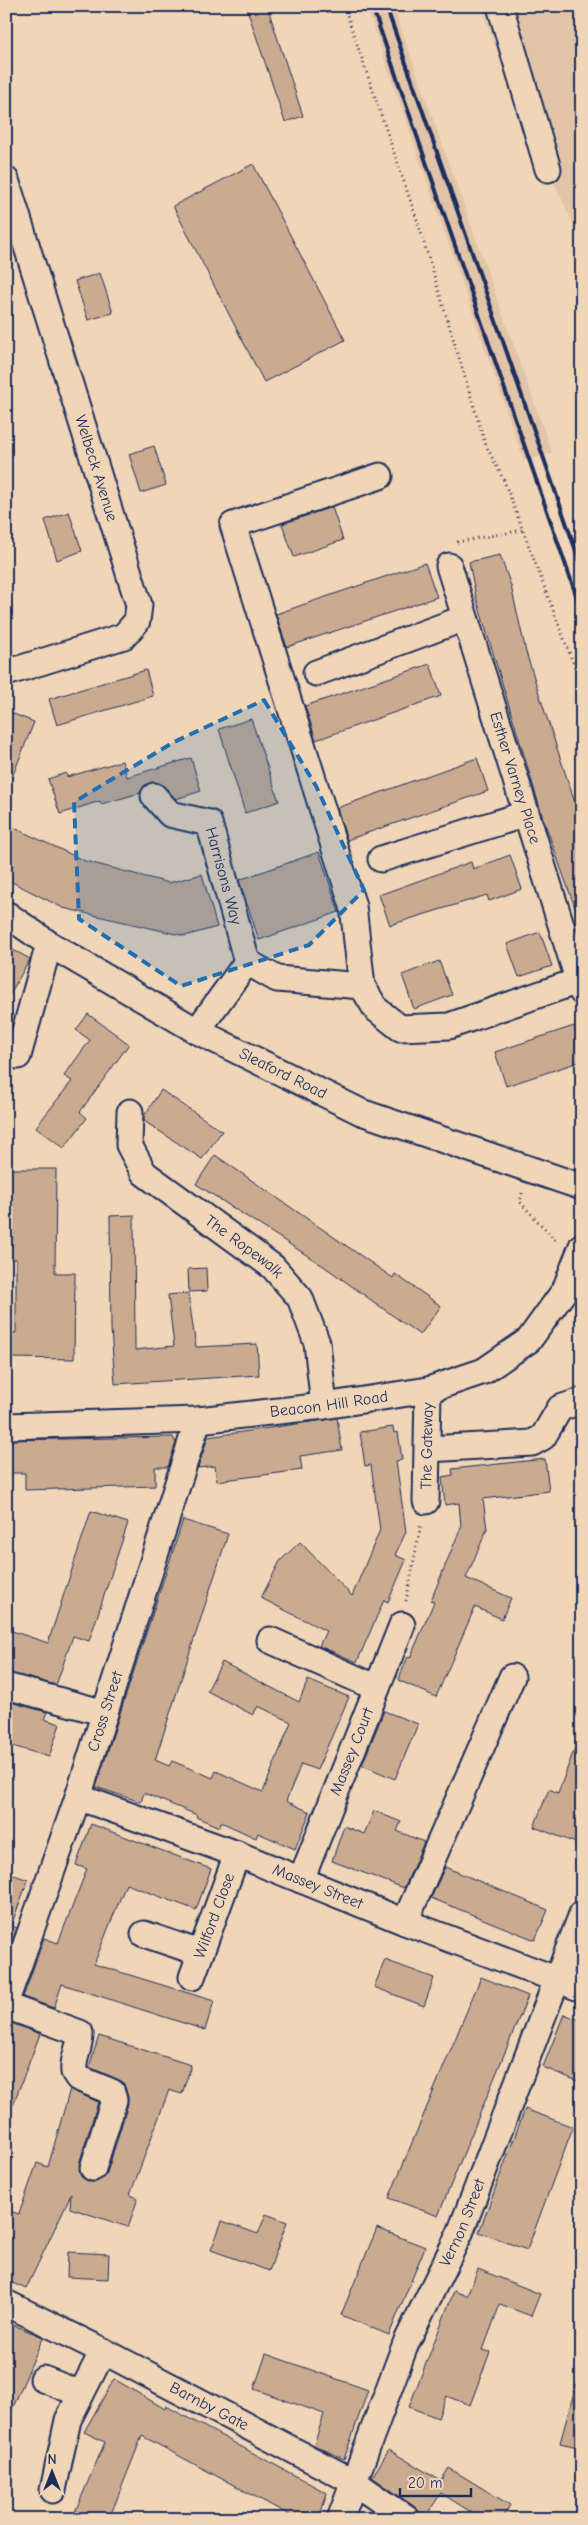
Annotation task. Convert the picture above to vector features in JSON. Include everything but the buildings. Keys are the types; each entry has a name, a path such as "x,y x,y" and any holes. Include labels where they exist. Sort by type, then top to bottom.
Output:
{"street":[{"path":"500,6 548,169"},
{"name":"Welbeck Avenue","path":"6,180 138,606 137,621 124,636 6,673"},
{"path":"380,476 233,525 353,906 362,986 376,1009 400,1028 449,1026 580,987"},
{"name":"Esther Varney Place","path":"449,566 580,987"},
{"path":"316,673 466,618"},
{"name":"Harrisons Way","path":"154,796 170,814 209,823 247,962"},
{"path":"381,859 526,814"},
{"name":"Sleaford Road","path":"6,914 49,944 196,1031 361,1112 582,1187"},
{"path":"18,1056 49,944"},
{"path":"196,1031 247,962 277,979 362,986"},
{"name":"The Ropewalk","path":"130,1112 129,1145 144,1173 273,1267 300,1298 317,1343 324,1406"},
{"name":"Beacon Hill Road","path":"6,1426 198,1420 324,1406 428,1390 484,1372 529,1340 565,1290 571,1246"},
{"name":"The Gateway","path":"426,1501 428,1390"},
{"path":"428,1449 532,1443 544,1437 560,1408 582,1401"},
{"name":"Cross Street","path":"6,2001 78,1797 198,1420"},
{"name":"Massey Court","path":"301,1880 402,1624"},
{"path":"270,1640 378,1688"},
{"path":"405,1922 512,1677"},
{"path":"6,1686 105,1713"},
{"name":"Massey Street","path":"78,1797 237,1854 405,1922 582,1988"},
{"name":"Wilford Close","path":"192,1977 237,1854"},
{"name":"Vernon Street","path":"340,2519 406,2343 460,2233 582,1914"},
{"path":"144,1934 200,1953"},
{"path":"6,2006 72,2028 80,2033 80,2040 74,2060 74,2072 78,2078 112,2092 114,2100 93,2168"},
{"name":"Barnby Gate","path":"6,2303 358,2472 407,2519"},
{"path":"53,2490 68,2420 103,2351"},
{"path":"43,2379 81,2394"}],"path":[{"path":"344,6 418,222 485,443 504,481 582,686"},
{"path":"449,566 448,544 522,530"},
{"path":"523,1189 520,1202 571,1246"},
{"path":"402,1624 426,1501"}],"highlighted area":[{"path":"264,700 316,786 364,890 309,945 181,986 79,919 74,802 174,742"}],"shaded area":[{"path":"366,6 393,6 552,453 524,461"},
{"path":"481,6 582,6 582,244 501,64"}],"railway":[{"path":"372,6 582,612"},
{"path":"386,6 582,568"}]}
